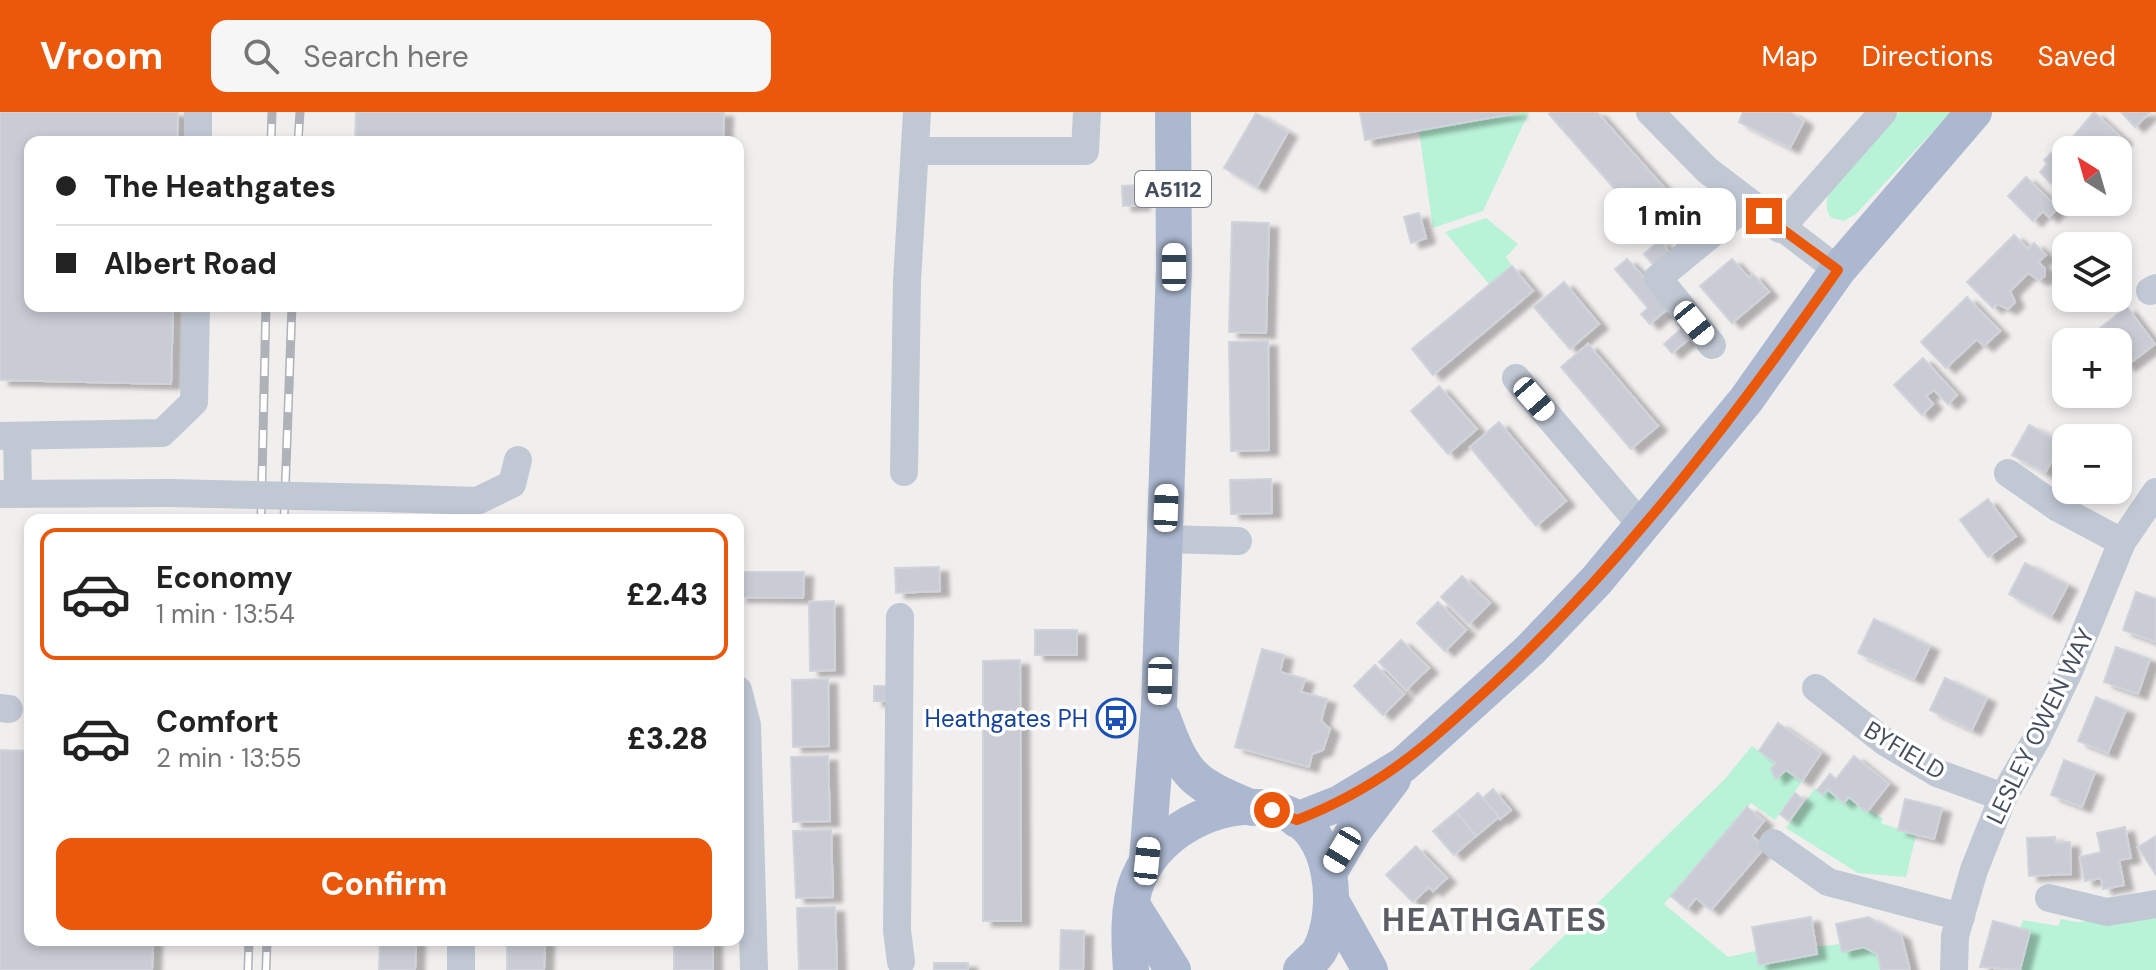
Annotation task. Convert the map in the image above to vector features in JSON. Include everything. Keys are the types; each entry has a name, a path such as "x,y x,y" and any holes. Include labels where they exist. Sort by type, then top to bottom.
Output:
{"main road":[{"name":"A5112","path":"1147,861 1159,707 1165,539 1174,267 1173,112"},
{"path":"1301,970 1321,950 1331,888 1355,829 1403,765 1530,650 1596,581 1746,400 1838,270 1974,112"},
{"name":"A5112","path":"1159,707 1177,756 1201,786 1252,808 1285,813 1297,820"},
{"path":"1370,970 1331,888 1320,847 1297,820 1340,803 1403,765"},
{"name":"A5112","path":"1134,908 1136,883 1147,861 1163,842 1201,817 1252,808"},
{"path":"1131,970 1129,945 1134,908"},
{"path":"1134,908 1173,970"}],"street":[{"path":"198,112 198,136"},
{"path":"904,472 907,281 917,112"},
{"path":"915,151 1085,151 1087,112"},
{"path":"1650,112 1707,170 1780,229 1838,270"},
{"path":"1780,229 1883,112"},
{"path":"1712,345 1658,278 1748,204"},
{"path":"196,312 194,402 162,433 8,436 9,494 169,493 477,501 512,484 518,460"},
{"path":"1516,378 1642,526"},
{"path":"2008,473 2058,508 2122,542"},
{"name":"LESLEY OWEN WAY","path":"1954,970 1952,955 1974,870 2003,797 2036,740 2063,683 2122,542 2156,492"},
{"path":"1165,539 1238,541"},
{"path":"900,617 897,930 901,962"},
{"name":"BYFIELD","path":"1816,688 1885,742 1937,773 2003,797"},
{"path":"744,713 747,725 754,970"},
{"path":"1773,843 1828,882 1922,904 1961,917"},
{"path":"2049,898 2107,912 2156,904"},
{"path":"461,946 461,970"}],"green space":[{"path":"1529,112 1483,211 1433,228 1419,131"},
{"path":"1899,112 1951,112 1856,214 1844,221 1832,218 1827,207 1829,193 1837,178"},
{"path":"1486,218 1518,244 1506,257 1512,266 1489,284 1445,232"},
{"path":"1752,746 1776,763 1771,769 1776,779 1786,770 1802,781 1775,820 1751,803 1664,904 1728,957 1756,951 1817,954 1816,947 1840,944 1842,952 1864,947 1877,954 1881,970 1529,970 1725,779"},
{"path":"1815,788 1823,794 1827,789 1844,803 1849,797 1883,819 1881,823 1916,835 1906,877 1858,873 1786,828"},
{"path":"2156,917 2156,970 2020,970 2030,931 2020,929 2023,920 2058,926 2061,919 2077,922"}],"building":[{"path":"0,112 178,112 177,136 24,136 24,312 173,312 171,384 0,380"},
{"path":"356,112 724,112 723,136 355,136"},
{"path":"1360,112 1518,112 1518,113 1365,140"},
{"path":"1597,112 1685,211 1656,236 1549,114"},
{"path":"1743,112 1790,112 1804,121 1790,148 1739,122"},
{"path":"2094,112 2120,136 2074,136"},
{"path":"2121,112 2150,112 2135,127"},
{"path":"1256,113 1288,132 1257,187 1224,168"},
{"path":"2052,152 2052,184 2040,172 2047,164 2044,160"},
{"path":"2026,177 2052,202 2052,214 2049,217 2043,211 2033,221 2008,196"},
{"path":"1141,185 1141,205 1123,206 1122,186"},
{"path":"1419,213 1426,238 1411,243 1404,217"},
{"path":"1232,222 1269,223 1266,333 1229,332"},
{"path":"2014,235 2028,249 2034,243 2046,255 2038,262 2045,269 2045,276 2039,280 2028,273 2010,291 2015,302 2008,309 1997,304 1993,308 1967,282"},
{"path":"1660,240 1673,257 1658,270 1644,254"},
{"path":"1627,259 1671,306 1650,324 1641,314 1648,308 1615,269"},
{"path":"1732,259 1749,278 1753,274 1769,292 1732,323 1700,286"},
{"path":"1512,266 1533,291 1433,375 1412,349"},
{"path":"1564,282 1599,324 1570,349 1534,307"},
{"path":"1967,297 2000,331 1984,346 1977,339 1946,368 1921,342"},
{"path":"2121,312 2131,312 2155,344 2132,361 2132,328 2100,328"},
{"path":"1681,329 1689,339 1672,353 1664,344"},
{"path":"1268,341 1269,450 1231,451 1229,342"},
{"path":"1588,344 1658,426 1631,449 1561,367"},
{"path":"1923,358 1957,395 1948,404 1934,390 1926,396 1933,404 1922,415 1894,385"},
{"path":"1439,386 1477,429 1448,454 1411,411"},
{"path":"1499,422 1566,501 1536,526 1470,447"},
{"path":"2029,425 2052,438 2052,461 2045,473 2012,455"},
{"path":"1271,479 1272,513 1231,514 1230,480"},
{"path":"1988,499 2016,536 1988,557 1960,520"},
{"path":"2025,563 2068,585 2051,617 2009,594"},
{"path":"939,567 940,591 896,593 895,568"},
{"path":"744,572 804,572 803,598 744,597"},
{"path":"1462,576 1490,603 1469,624 1441,597"},
{"path":"2136,592 2156,599 2156,642 2123,630"},
{"path":"834,601 835,670 810,671 809,602"},
{"path":"1438,602 1466,630 1445,651 1417,623"},
{"path":"1874,619 1930,646 1914,679 1858,653"},
{"path":"1035,630 1077,630 1077,655 1035,655"},
{"path":"1401,640 1429,668 1406,690 1379,662"},
{"path":"2116,647 2150,659 2138,694 2104,682"},
{"path":"1262,649 1284,655 1280,672 1305,679 1301,692 1327,699 1321,721 1330,729 1323,750 1312,754 1309,767 1235,747"},
{"path":"1020,660 1021,921 983,921 983,661"},
{"path":"1375,665 1404,694 1383,715 1354,686"},
{"path":"1945,678 1987,698 1972,730 1930,710"},
{"path":"828,679 829,746 793,747 792,680"},
{"path":"874,686 886,686 885,701 874,701"},
{"path":"2096,697 2126,710 2108,753 2078,741"},
{"path":"1778,723 1821,753 1802,781 1786,770 1776,779 1771,769 1776,763 1759,751"},
{"path":"0,750 24,751 24,946 153,946 152,970 0,970"},
{"path":"828,756 830,821 793,822 791,757"},
{"path":"1854,756 1889,784 1867,812 1849,797 1844,803 1827,789 1823,795 1817,790 1830,774 1836,779"},
{"path":"2064,760 2095,772 2082,807 2051,795"},
{"path":"1493,789 1511,810 1500,819 1483,798"},
{"path":"1478,793 1499,817 1476,836 1456,812"},
{"path":"1795,793 1804,800 1789,821 1780,814"},
{"path":"1905,799 1942,808 1934,839 1898,830"},
{"path":"1747,807 1764,821 1752,836 1765,847 1711,910 1696,898 1687,909 1671,896"},
{"path":"1456,812 1476,836 1454,855 1433,831"},
{"path":"2125,827 2131,858 2119,860 2124,885 2103,889 2101,878 2085,881 2080,857 2101,852 2097,833"},
{"path":"831,830 833,897 796,898 793,831"},
{"path":"2156,836 2156,875 2138,847"},
{"path":"2055,837 2055,843 2070,842 2071,874 2029,876 2027,838"},
{"path":"1416,846 1447,878 1433,891 1429,887 1413,902 1386,875"},
{"path":"835,907 837,970 799,970 797,908"},
{"path":"1811,917 1817,954 1759,965 1752,927"},
{"path":"1868,917 1901,935 1910,970 1881,970 1877,954 1864,947 1842,952 1836,924"},
{"path":"1993,921 2030,931 2020,970 1980,967"},
{"path":"1061,930 1084,931 1083,970 1060,970"},
{"path":"380,946 416,946 415,970 379,970"},
{"path":"507,946 545,946 544,970 507,970"},
{"path":"674,946 713,946 713,970 674,970"},
{"path":"934,963 968,963 968,970 934,970"}],"railway":[{"path":"271,136 272,112"},
{"path":"298,136 300,112"},
{"path":"261,514 266,312"},
{"path":"284,514 292,312"},
{"path":"248,970 249,946"},
{"path":"266,970 267,946"}],"place":[{"name":"Heathgates PH","path":"1116,718"}],"district":[{"name":"HEATHGATES","path":"1495,920"}],"route":[{"path":"1272,810 1297,820 1340,803 1403,765 1423,749 1530,650 1596,581 1746,400 1838,270 1764,216"}]}
